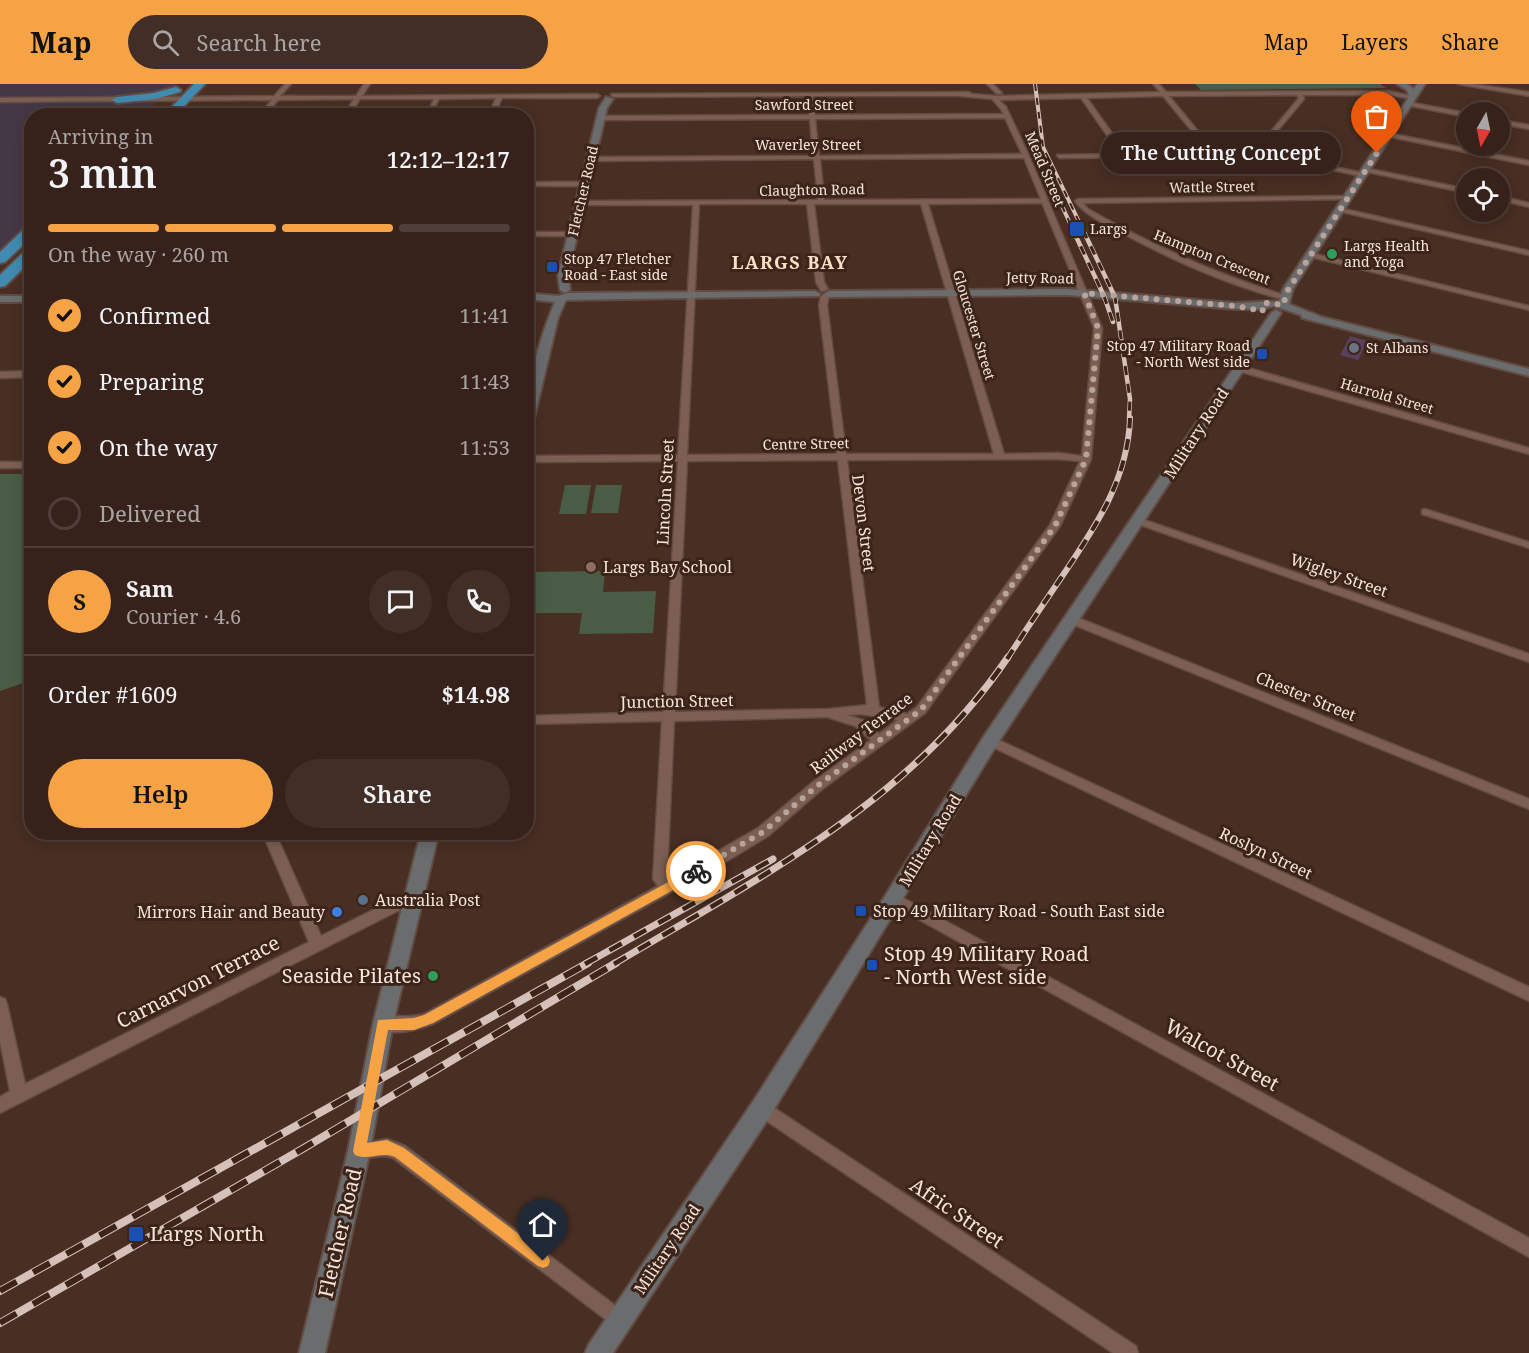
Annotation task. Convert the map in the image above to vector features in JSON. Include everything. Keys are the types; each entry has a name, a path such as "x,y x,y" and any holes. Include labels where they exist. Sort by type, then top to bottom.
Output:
{"highway":[{"path":"176,108 200,84"},
{"path":"157,108 179,87"},
{"path":"117,100 155,96 179,87"},
{"path":"0,259 24,236"},
{"path":"0,283 24,260"}],"street":[{"path":"268,108 288,84"},
{"path":"351,108 368,84"},
{"path":"702,96 703,84"},
{"path":"798,84 800,95"},
{"path":"872,84 874,95"},
{"path":"942,84 946,95"},
{"name":"Mead Street","path":"990,84 1026,156 1084,293"},
{"path":"1156,84 1214,154"},
{"path":"1402,84 1418,86"},
{"path":"1402,84 1410,89 1411,100"},
{"path":"1461,84 1529,94"},
{"name":"Military Road","path":"598,1353 762,1108 894,899 990,741 1139,521 1264,328 1270,324 1274,307 1288,290 1418,86"},
{"path":"1260,154 1260,148 1302,98 1299,93"},
{"path":"0,100 1388,93 1456,112"},
{"path":"810,95 821,201"},
{"path":"1082,95 1124,155"},
{"name":"Fletcher Road","path":"558,294 605,96"},
{"path":"432,108 437,98"},
{"path":"495,108 499,98"},
{"name":"Sawford Street","path":"601,118 1007,116"},
{"path":"1510,124 1529,127"},
{"path":"1388,135 1529,163"},
{"path":"1059,156 1260,154 1456,189"},
{"name":"Waverley Street","path":"591,159 1026,156"},
{"path":"534,184 584,184"},
{"name":"Wattle Street","path":"1078,201 1347,198"},
{"path":"1510,200 1529,205"},
{"name":"Gloucester Street","path":"924,201 1000,456"},
{"name":"Claughton Road","path":"580,203 1044,201"},
{"name":"Hampton Crescent","path":"1078,201 1086,210 1163,253 1213,274 1274,307"},
{"name":"Devon Street","path":"810,202 873,708"},
{"name":"Lincoln Street","path":"668,887 660,879 696,203"},
{"path":"1340,210 1529,253"},
{"path":"534,234 573,234"},
{"path":"1310,254 1529,308"},
{"name":"Jetty Road","path":"534,295 1084,293 1235,306 1274,307 1529,374"},
{"name":"Railway Terrace","path":"383,1024 414,1024 428,1019 763,832 878,740 921,710 1055,526 1086,459 1098,328 1084,293"},
{"path":"534,393 558,294"},
{"path":"0,299 24,299"},
{"name":"Harrold Street","path":"1238,368 1529,451"},
{"path":"534,371 539,371"},
{"path":"0,375 24,374"},
{"name":"Centre Street","path":"534,459 1058,456 1086,459"},
{"path":"0,465 24,465"},
{"path":"1425,512 1529,545"},
{"name":"Wigley Street","path":"1139,521 1529,658"},
{"name":"Chester Street","path":"1071,620 1529,804"},
{"name":"Junction Street","path":"534,720 829,713 873,708 908,719"},
{"name":"Junction Street","path":"829,713 859,723 878,740"},
{"name":"Roslyn Street","path":"990,741 1529,994"},
{"path":"272,840 318,945"},
{"name":"Fletcher Road","path":"312,1353 359,1151 383,1024 428,840"},
{"name":"Carnarvon Terrace","path":"0,1105 416,895"},
{"name":"Walcot Street","path":"894,899 1529,1248"},
{"path":"0,1004 19,1095"},
{"name":"Afric Street","path":"762,1108 1129,1353"},
{"path":"359,1151 387,1147 399,1152 619,1319"}],"shaded area":[{"path":"0,84 175,84 150,108 24,108 24,229 0,252"}],"green space":[{"path":"1195,84 1380,84 1386,88 1201,90"},
{"path":"0,474 24,474 24,683 0,691"},
{"path":"565,485 591,485 586,514 559,514"},
{"path":"596,485 622,485 618,513 591,513"},
{"path":"605,571 603,592 656,591 653,633 579,634 582,613 534,613 534,572"}],"building":[{"name":"St Albans","path":"1350,336 1368,341 1358,360 1340,355"}],"railway":[{"path":"1035,84 1043,147 1084,232"},
{"path":"1050,180 1074,232"},
{"path":"1073,230 1104,296 1113,322"},
{"path":"1083,230 1115,297 1130,399 1129,419"},
{"path":"1007,659 1087,538 1108,501 1123,461 1130,418"},
{"path":"614,964 777,867 879,795 926,754 969,708 1008,657"},
{"path":"585,964 773,859"},
{"path":"0,1291 588,963"},
{"path":"0,1323 304,1148 616,963"}],"way so far":[{"path":"696,871 763,832 817,786 921,710 1055,526 1086,459 1098,328 1084,293 1235,306 1263,311 1261,307 1266,303 1283,305 1288,290 1310,254 1377,153"}],"place":[{"name":"The Cutting Concept","path":"1377,153"},
{"name":"Largs","path":"1077,229"},
{"name":"Largs Health and Yoga","path":"1332,254"},
{"name":"Stop 47 Fletcher Road - East side","path":"552,267"},
{"name":"St Albans","path":"1354,348"},
{"name":"Stop 47 Military Road - North West side","path":"1262,354"},
{"name":"Largs Bay School","path":"591,567"},
{"name":"Australia Post","path":"363,900"},
{"name":"Stop 49 Military Road - South East side","path":"861,911"},
{"name":"Mirrors Hair and Beauty","path":"337,912"},
{"name":"Stop 49 Military Road - North West side","path":"872,965"},
{"name":"Seaside Pilates","path":"433,976"},
{"name":"Largs North","path":"136,1234"}],"district":[{"name":"LARGS BAY","path":"790,263"}],"route":[{"path":"543,1261 399,1152 387,1147 359,1151 383,1024 414,1024 428,1019 696,871"}]}
